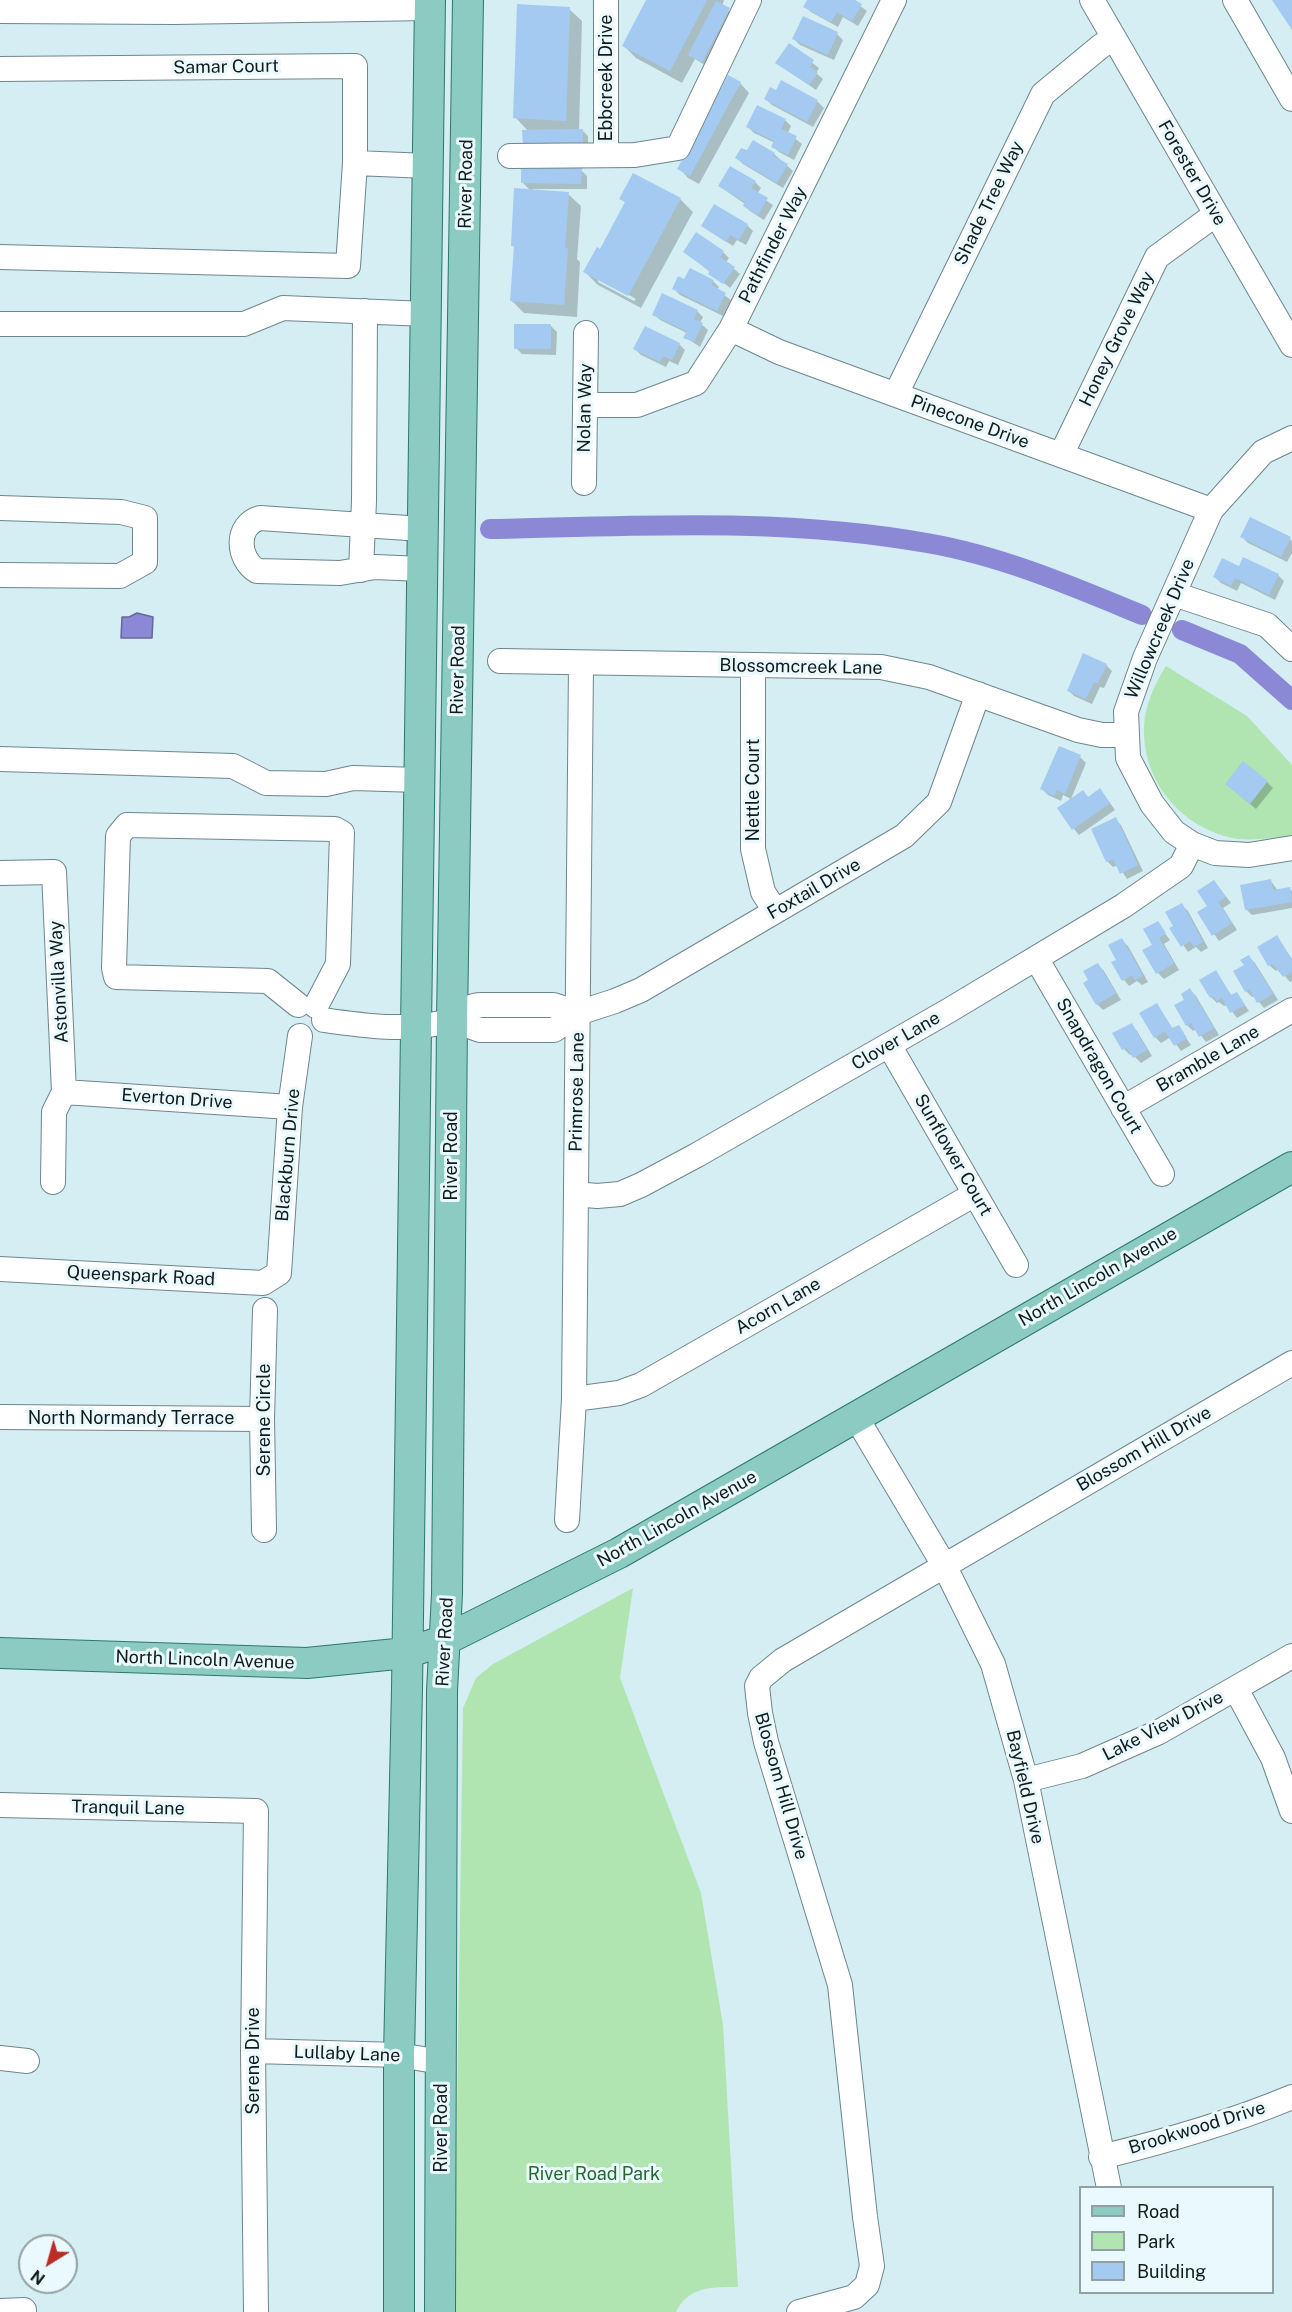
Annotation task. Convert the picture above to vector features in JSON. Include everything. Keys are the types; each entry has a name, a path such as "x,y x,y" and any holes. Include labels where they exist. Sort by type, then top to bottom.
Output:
{"main road":[{"name":"River Road","path":"440,2312 443,1641 447,1594 452,1020 468,0"},
{"name":"River Road","path":"399,2312 399,2055 430,4"},
{"name":"North Lincoln Avenue","path":"0,1653 308,1663 406,1653 443,1641 619,1554 1292,1167"}],"street":[{"name":"Ebbcreek Drive","path":"606,0 606,155"},
{"path":"510,156 636,154 678,148 749,0"},
{"name":"Pathfinder Way","path":"585,405 637,405 696,383 731,329 894,0"},
{"name":"Forester Drive","path":"1092,0 1292,345"},
{"path":"1235,0 1292,99"},
{"path":"0,11 239,5 386,9 430,4"},
{"name":"Shade Tree Way","path":"896,394 1043,94 1114,38"},
{"name":"Samar Court","path":"0,69 355,66 355,163 348,266 0,257"},
{"path":"355,163 428,166"},
{"name":"Honey Grove Way","path":"1061,455 1157,257 1216,214"},
{"path":"0,324 244,324 283,308 426,314"},
{"path":"361,570 365,311"},
{"name":"Pinecone Drive","path":"731,329 779,352 1211,510"},
{"name":"Nolan Way","path":"584,483 586,333"},
{"name":"Willowcreek Drive","path":"1292,438 1263,452 1211,510 1140,669 1126,712 1128,758 1152,804 1174,831 1192,844 1215,853 1249,855 1292,848"},
{"path":"0,508 121,512 145,518 145,562 120,576 0,575"},
{"path":"422,569 375,567 340,573 257,571 245,559 242,552 242,540 243,531 260,518 423,529"},
{"path":"1174,594 1267,625 1292,649"},
{"name":"Blossomcreek Lane","path":"501,661 881,667 929,677 1078,729 1102,735 1126,735"},
{"name":"Primrose Lane","path":"567,1520 574,1399 580,664"},
{"name":"Nettle Court","path":"753,665 753,849 763,892 775,911"},
{"name":"Foxtail Drive","path":"452,1020 480,1030 554,1030 578,1013 641,990 904,836 939,802 978,694"},
{"path":"0,759 233,766 266,783 326,784 353,778 419,780"},
{"path":"313,1010 338,964 342,833 336,829 128,825 118,836 114,968 116,977 268,981 313,1010 388,1027 415,1027 452,1020 471,1005 554,1005 578,1013"},
{"name":"Clover Lane","path":"576,1194 597,1196 620,1194 641,1185 889,1045 1123,906 1181,866 1192,844"},
{"name":"Astonvilla Way","path":"0,873 54,872 64,1092"},
{"name":"Snapdragon Court","path":"1036,958 1162,1174"},
{"path":"516,1030 517,1004"},
{"name":"Blackburn Drive","path":"279,1273 290,1107 300,1036 309,1038 321,1030 313,1010"},
{"name":"Bramble Lane","path":"1123,1108 1292,1010"},
{"name":"Sunflower Court","path":"889,1045 1016,1265"},
{"path":"53,1182 54,1112 64,1092"},
{"name":"Everton Drive","path":"64,1092 290,1107"},
{"name":"Acorn Lane","path":"574,1399 619,1393 641,1385 975,1194"},
{"name":"Queenspark Road","path":"0,1269 263,1283 279,1273"},
{"name":"Serene Circle","path":"264,1530 262,1419 265,1310"},
{"name":"Blossom Hill Drive","path":"799,2312 854,2297 867,2285 872,2266 840,1985 766,1742 760,1713 758,1686 761,1678 783,1660 1292,1363"},
{"name":"North Normandy Terrace","path":"0,1417 262,1419"},
{"name":"Bayfield Drive","path":"856,1417 944,1565 993,1664 1026,1780 1109,2186"},
{"name":"Lake View Drive","path":"1026,1780 1082,1766 1159,1732 1292,1656"},
{"path":"1236,1689 1274,1758 1292,1811"},
{"name":"Tranquil Lane","path":"0,1805 256,1811"},
{"name":"Serene Drive","path":"256,1811 253,2051 256,2312"},
{"name":"Lullaby Lane","path":"253,2051 399,2055 441,2062"},
{"path":"0,2058 27,2061"},
{"name":"Brookwood Drive","path":"1101,2157 1226,2123 1292,2097"},
{"path":"0,2312 24,2310"}],"green space":[{"path":"1166,666 1247,716 1292,765 1292,837 1249,839 1224,836 1191,820 1165,795 1149,763 1144,726 1151,694"},
{"name":"River Road Park","path":"633,1588 620,1678 701,1893 723,2025 738,2287 711,2288 694,2293 681,2303 676,2312 454,2312 463,1708 476,1678 493,1664"}],"shaded area":[{"path":"137,613 153,617 152,638 121,638 122,617 129,617"}],"building":[{"path":"646,0 707,0 670,71 622,46"},
{"path":"807,0 855,0 862,4 852,21 837,12 831,22 803,7"},
{"path":"1272,0 1292,0 1292,30"},
{"path":"716,1 730,8 702,62 688,55"},
{"path":"517,4 570,7 566,121 513,118"},
{"path":"803,16 838,32 828,55 792,39"},
{"path":"789,43 814,60 810,67 818,72 809,85 775,63"},
{"path":"728,75 741,82 690,176 677,169"},
{"path":"781,80 818,100 807,122 764,99 770,87 776,90"},
{"path":"757,105 786,119 781,129 797,136 788,155 771,147 774,141 746,127"},
{"path":"583,129 583,144 523,145 522,130"},
{"path":"753,140 775,153 773,156 788,164 777,183 735,158 741,148 747,150"},
{"path":"730,166 756,181 751,188 768,198 758,215 743,206 745,202 718,186"},
{"path":"521,168 582,168 581,184 521,183"},
{"path":"633,173 681,198 628,296 583,272 597,247 600,249 625,202 619,199"},
{"path":"514,188 569,192 564,305 510,301 514,246 511,246"},
{"path":"714,204 748,224 739,240 730,235 726,242 701,226"},
{"path":"696,232 724,251 720,257 735,267 723,284 708,274 710,271 683,252"},
{"path":"690,268 714,280 711,285 726,293 717,311 672,289 678,276 684,279"},
{"path":"662,293 698,310 694,319 703,323 694,342 683,338 687,331 652,315"},
{"path":"514,324 551,324 551,349 514,349"},
{"path":"645,326 680,343 672,360 663,356 660,362 633,349"},
{"path":"1250,517 1291,537 1281,557 1240,537"},
{"path":"1243,557 1279,574 1269,595 1235,578 1231,586 1213,577 1222,558 1239,566"},
{"path":"1083,653 1107,664 1098,683 1094,682 1086,699 1067,691"},
{"path":"1059,746 1081,755 1065,794 1057,790 1054,796 1040,789"},
{"path":"1243,761 1268,781 1250,804 1225,784"},
{"path":"1100,788 1110,803 1072,830 1057,808 1083,790 1088,797"},
{"path":"1116,817 1138,865 1120,874 1113,859 1106,862 1091,829"},
{"path":"1271,879 1273,890 1290,887 1292,902 1245,910 1240,885"},
{"path":"1214,880 1226,897 1218,902 1232,923 1212,936 1197,912 1207,906 1197,891"},
{"path":"1182,903 1203,942 1194,947 1190,941 1181,947 1169,928 1173,926 1165,912"},
{"path":"1158,921 1166,933 1159,938 1174,963 1156,974 1142,950 1152,945 1143,929"},
{"path":"1277,935 1292,960 1292,972 1283,977 1273,964 1268,966 1257,947"},
{"path":"1122,938 1143,976 1135,980 1132,975 1122,981 1111,962 1116,960 1108,945"},
{"path":"1249,955 1273,994 1257,1003 1249,989 1245,992 1233,971 1244,965 1240,960"},
{"path":"1098,963 1116,993 1096,1005 1083,983 1088,980 1083,971"},
{"path":"1216,970 1231,995 1237,992 1245,1005 1230,1013 1222,998 1217,1001 1213,996 1210,998 1199,980"},
{"path":"1190,988 1214,1028 1199,1037 1191,1023 1186,1026 1174,1005 1184,1000 1181,994"},
{"path":"1157,1003 1172,1028 1179,1025 1187,1038 1174,1046 1165,1031 1154,1038 1139,1013"},
{"path":"1132,1023 1147,1050 1133,1058 1127,1048 1122,1050 1112,1033"}],"waterway":[{"path":"490,529 709,525 818,529 873,535 927,543 1010,564 1142,615"},
{"path":"1182,630 1240,654 1292,700"}]}
